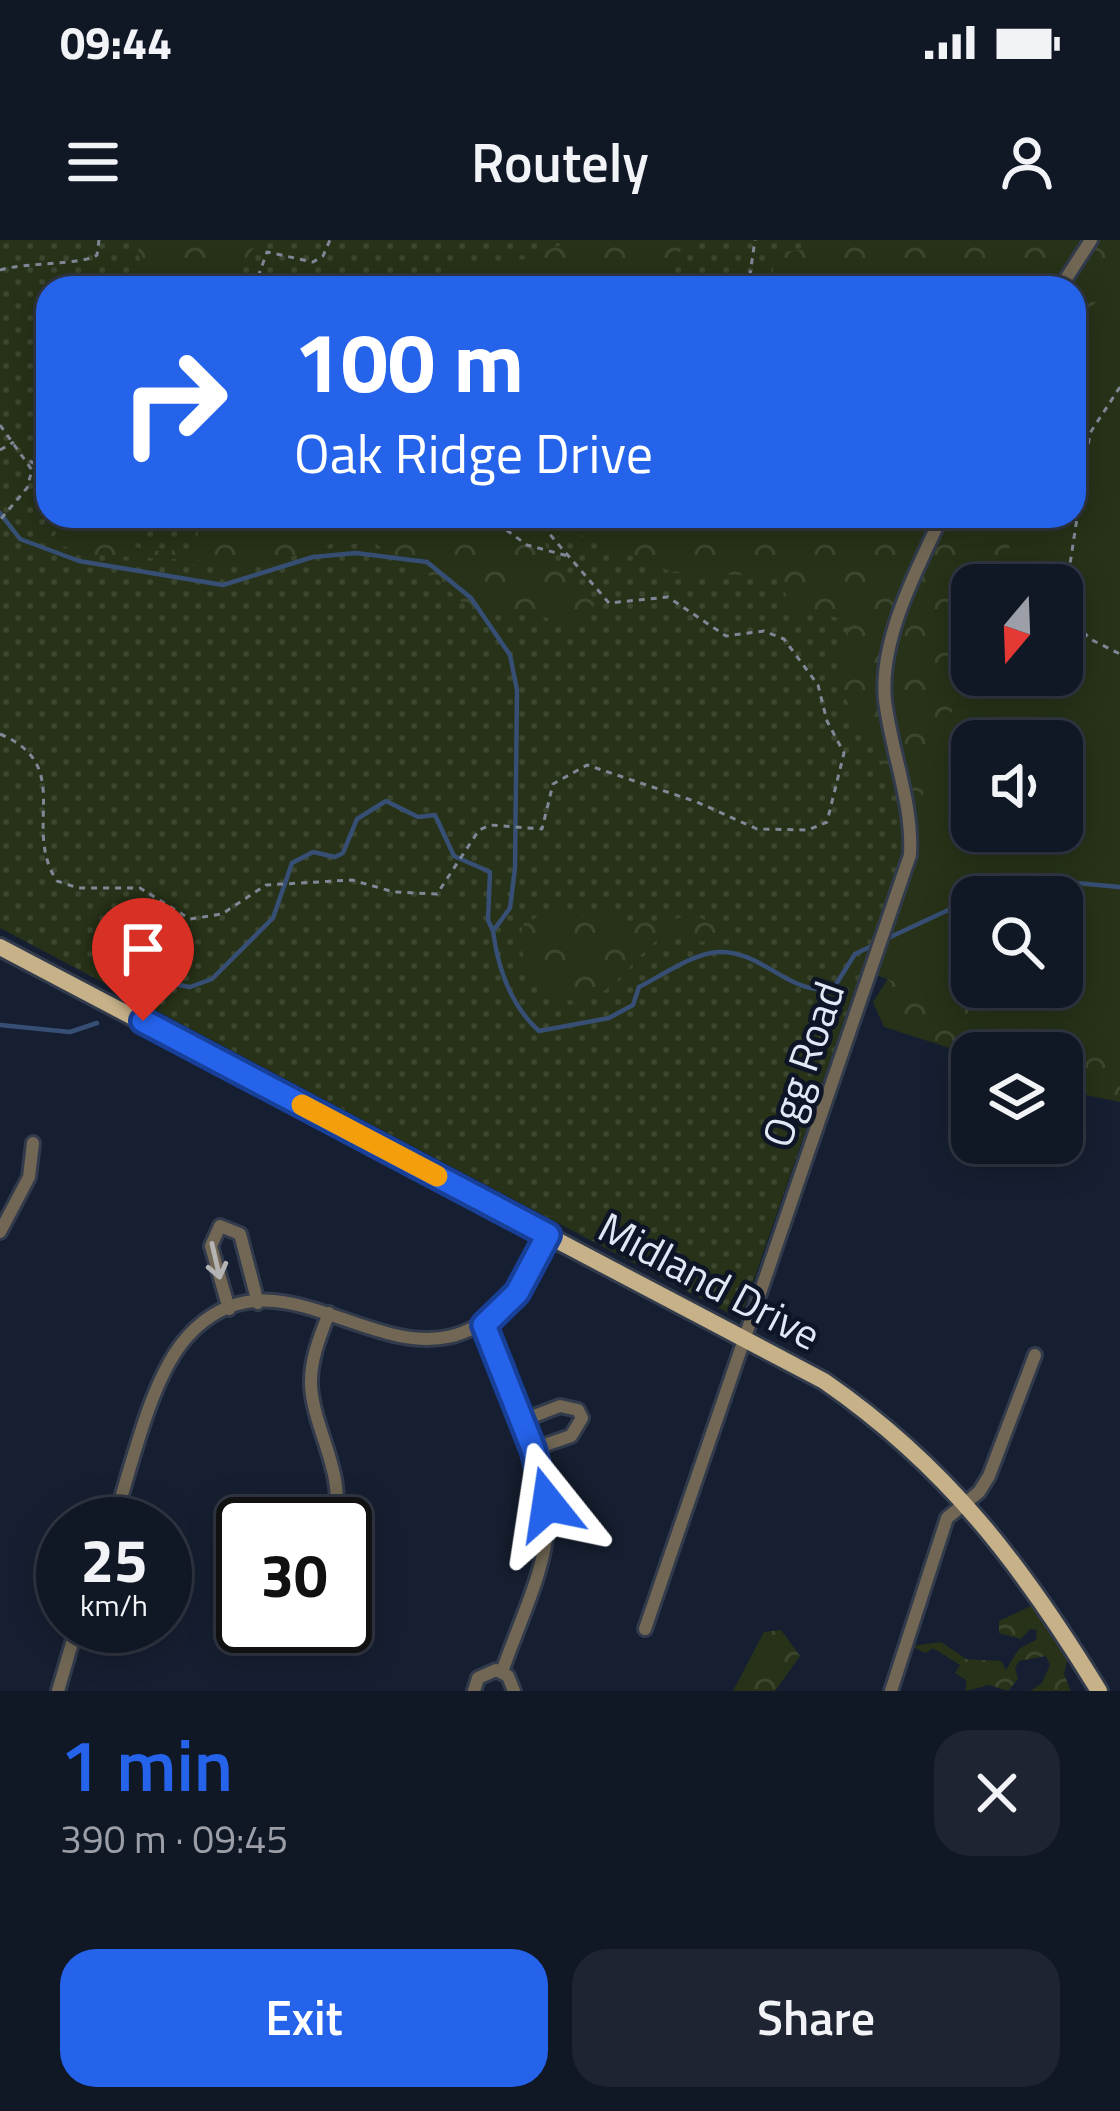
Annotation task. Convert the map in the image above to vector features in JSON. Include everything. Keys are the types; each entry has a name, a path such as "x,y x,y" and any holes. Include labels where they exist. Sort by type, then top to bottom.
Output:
{"main road":[{"name":"Midland Drive","path":"0,947 743,1335 859,1406 965,1503 1023,1570 1099,1691"}],"street":[{"path":"1068,276 1090,240"},
{"name":"Ogg Road","path":"645,1629 904,875 911,837 885,681 901,616 937,528"},
{"path":"0,1232 29,1177 33,1143"},
{"path":"229,1310 211,1246 220,1226 240,1234 258,1303"},
{"path":"123,1497 175,1354 203,1322 229,1310 283,1301 329,1312 374,1331 423,1340 484,1325 517,1293 548,1235"},
{"path":"329,1312 312,1364 311,1386 338,1497"},
{"path":"484,1325 533,1449 544,1484 548,1525 502,1672 514,1691"},
{"path":"891,1691 947,1518 989,1477 1035,1355"},
{"path":"521,1420 560,1406 578,1410 582,1418 571,1436 533,1449"},
{"path":"58,1691 69,1653"},
{"path":"474,1691 483,1673 502,1672"}],"path":[{"path":"0,270 49,260 86,261 97,255 99,240"},
{"path":"258,276 267,253 313,262 323,256 330,240"},
{"path":"750,276 755,240"},
{"path":"1086,457 1090,433 1120,387"},
{"path":"0,425 36,465"},
{"path":"0,450 15,442"},
{"path":"0,520 31,479 30,461"},
{"path":"504,528 527,545 570,556"},
{"path":"0,734 20,742 35,758 44,791 44,853 57,881 78,888 133,886 173,913 198,920 222,914 266,884 352,880 431,895 443,890 479,830 496,825 531,830 545,824 550,793 559,776 586,765 698,802 757,829 808,830 833,812 844,753 812,673 784,639 764,632 726,636 668,597 609,602 544,528"},
{"path":"1074,528 1063,610 1080,631 1120,654"}],"green space":[{"path":"0,240 1117,240 1085,276 36,276 36,528 1012,528 987,564 951,564 951,696 957,696 740,1319 0,928"},
{"path":"139,240 273,240 257,243 233,276 150,276 139,255"},
{"path":"571,240 684,240 672,276 436,276 458,263 529,259"},
{"path":"816,240 1120,240 1120,875 1025,852 1083,852 1083,720 951,720 951,834 918,826 911,785 889,784 872,737 849,708 839,670 850,619 793,612 778,576 674,573 579,535 543,537 551,562 597,601 579,625 529,614 475,614 438,580 374,543 331,544 267,564 79,554 53,540 58,528 131,528 127,544 148,551 194,550 199,528 1086,528 1086,276 773,276 783,252 809,249"},
{"path":"1120,240 1120,1063 1083,1050 1083,1032 1034,1032 967,1008 1083,1008 1083,876 951,876 951,1002 862,970 957,696 1083,696 1083,564 1003,564 1016,528 1086,528 1086,329"},
{"path":"599,907 623,925 696,916 721,927 703,942 668,933 594,996 567,1000 554,995 542,987 526,963 521,936 524,923 559,908 583,916"},
{"path":"902,957 951,978 951,1008 1083,1008 1083,992 1120,1002 1120,1102 1083,1094 1083,1032 951,1032 951,1048 884,1027 873,1002"},
{"path":"1031,1606 1068,1656 1064,1674 1071,1691 1030,1691 1042,1683 1050,1665 1046,1656 1019,1661 1015,1668 1018,1679 1008,1691 989,1685 966,1691 966,1680 955,1673 960,1665 933,1648 926,1653 911,1646 941,1642 966,1659 1001,1661 1006,1670 1019,1649 1036,1640 1037,1630 1030,1629 1021,1639 999,1633 999,1621"},
{"path":"781,1630 800,1656 775,1691 733,1691 764,1632"}],"waterway":[{"path":"0,513 20,539 79,561 223,585 313,557 356,553 427,562 471,598 510,655 517,690 515,868 510,908 493,931 507,986 539,1031 609,1018 633,1005 639,987 709,953 734,953 802,985 833,989 855,954 876,944"},
{"path":"123,996 157,981 190,987 212,979 273,918 292,863 313,852 335,857 343,853 357,819 386,801 418,817 435,815 454,856 490,872 488,920 493,931"},
{"path":"1083,884 1120,887"},
{"path":"886,939 951,909"},
{"path":"0,1025 70,1032 97,1023"}],"slow traffic":[{"path":"302,1105 437,1176"}],"route":[{"path":"143,1021 548,1235 517,1293 484,1325 533,1449 548,1504"}]}
